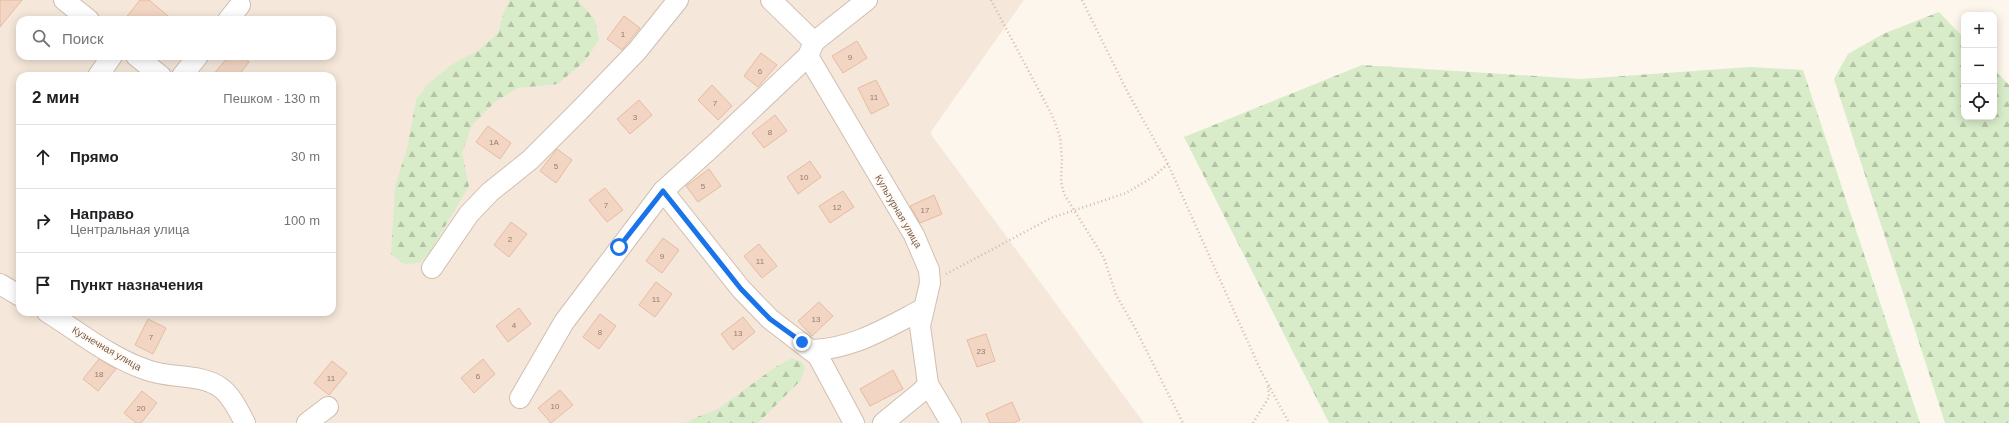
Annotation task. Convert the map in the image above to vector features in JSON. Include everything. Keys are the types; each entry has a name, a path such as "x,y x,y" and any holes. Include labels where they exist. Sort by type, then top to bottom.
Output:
{"street":[{"path":"64,0 85,16"},
{"path":"432,268 469,214 490,192 530,160 579,111 637,50 678,0"},
{"name":"Культурная улица","path":"771,0 811,49 914,235 929,270 930,283 920,326 928,384 951,423"},
{"path":"520,398 564,322 663,191 714,145 811,49 867,0"},
{"path":"101,72 109,60"},
{"path":"141,60 156,72"},
{"path":"185,72 195,60"},
{"path":"663,191 741,289 770,319 813,350 818,356 854,423"},
{"path":"0,284 16,294"},
{"path":"813,350 830,349 864,340 923,309"},
{"name":"Кузнечная улица","path":"53,316 126,361 146,370 161,375 188,377 216,384 223,389 233,401 245,423"},
{"path":"883,423 921,392 928,384"},
{"path":"307,423 328,408"}],"path":[{"path":"991,0 1052,115 1060,136 1062,159 1061,182 1064,194 1104,258 1116,295 1138,333 1183,423"},
{"path":"1082,0 1128,93 1168,164 1268,384 1289,423"},
{"path":"930,283 1051,218 1126,193 1153,177 1168,164"},
{"path":"1253,423 1269,397 1268,384"}],"shaded area":[{"path":"0,0 1024,0 930,133 1144,423 0,423"}],"green space":[{"path":"510,0 578,0 595,20 599,40 585,61 558,84 518,88 495,102 472,125 462,153 469,186 431,250 420,263 404,264 391,254 395,186 407,149 416,100 427,85 451,65 479,50 498,33 504,11"},
{"path":"1939,12 1961,35 1961,120 1997,120 1997,72 2009,85 2009,423 1945,423 1834,79 1848,54 1883,34"},
{"path":"1362,65 1581,79 1750,67 1803,70 1920,423 1329,423 1184,137"},
{"path":"792,358 802,362 805,368 801,380 758,423 687,423 694,418 718,409 774,368"}],"building":[{"path":"0,0 22,0 0,27"},
{"path":"140,0 149,0 168,16 127,16"},
{"path":"624,16 640,28 622,50 607,39"},
{"path":"857,41 867,58 843,73 832,56"},
{"path":"761,53 777,65 758,87 744,76"},
{"path":"226,60 246,60 249,62 241,72 215,72"},
{"path":"876,80 889,105 871,114 858,88"},
{"path":"712,85 732,106 718,120 698,100"},
{"path":"639,100 652,115 630,134 617,119"},
{"path":"775,115 787,131 764,148 752,133"},
{"path":"488,126 511,143 500,159 476,142"},
{"path":"557,149 572,160 556,183 540,171"},
{"path":"810,161 821,177 798,194 787,177"},
{"path":"709,169 721,186 698,202 686,186"},
{"path":"605,188 623,210 607,222 589,200"},
{"path":"843,191 854,207 830,223 819,206"},
{"path":"934,195 942,214 920,223 910,206"},
{"path":"511,222 527,234 509,257 494,245"},
{"path":"663,238 679,250 662,273 646,261"},
{"path":"759,244 777,266 762,278 744,256"},
{"path":"656,282 672,294 655,317 639,305"},
{"path":"819,302 833,316 812,336 798,321"},
{"path":"519,308 531,324 508,342 496,326"},
{"path":"600,314 616,326 599,349 583,337"},
{"path":"743,317 755,332 733,350 721,334"},
{"path":"148,319 166,328 153,354 135,345"},
{"path":"986,334 995,361 977,367 967,340"},
{"path":"99,359 116,369 98,391 83,379"},
{"path":"483,359 495,374 474,393 461,378"},
{"path":"332,361 347,373 329,395 314,383"},
{"path":"893,370 903,389 870,406 860,389"},
{"path":"560,390 573,405 551,423 538,408"},
{"path":"142,391 157,403 141,423 136,423 124,413"},
{"path":"1012,402 1020,420 1013,423 990,423 986,414"}],"route":[{"path":"619,247 663,191 711,249 741,289 770,319 802,342"}]}
